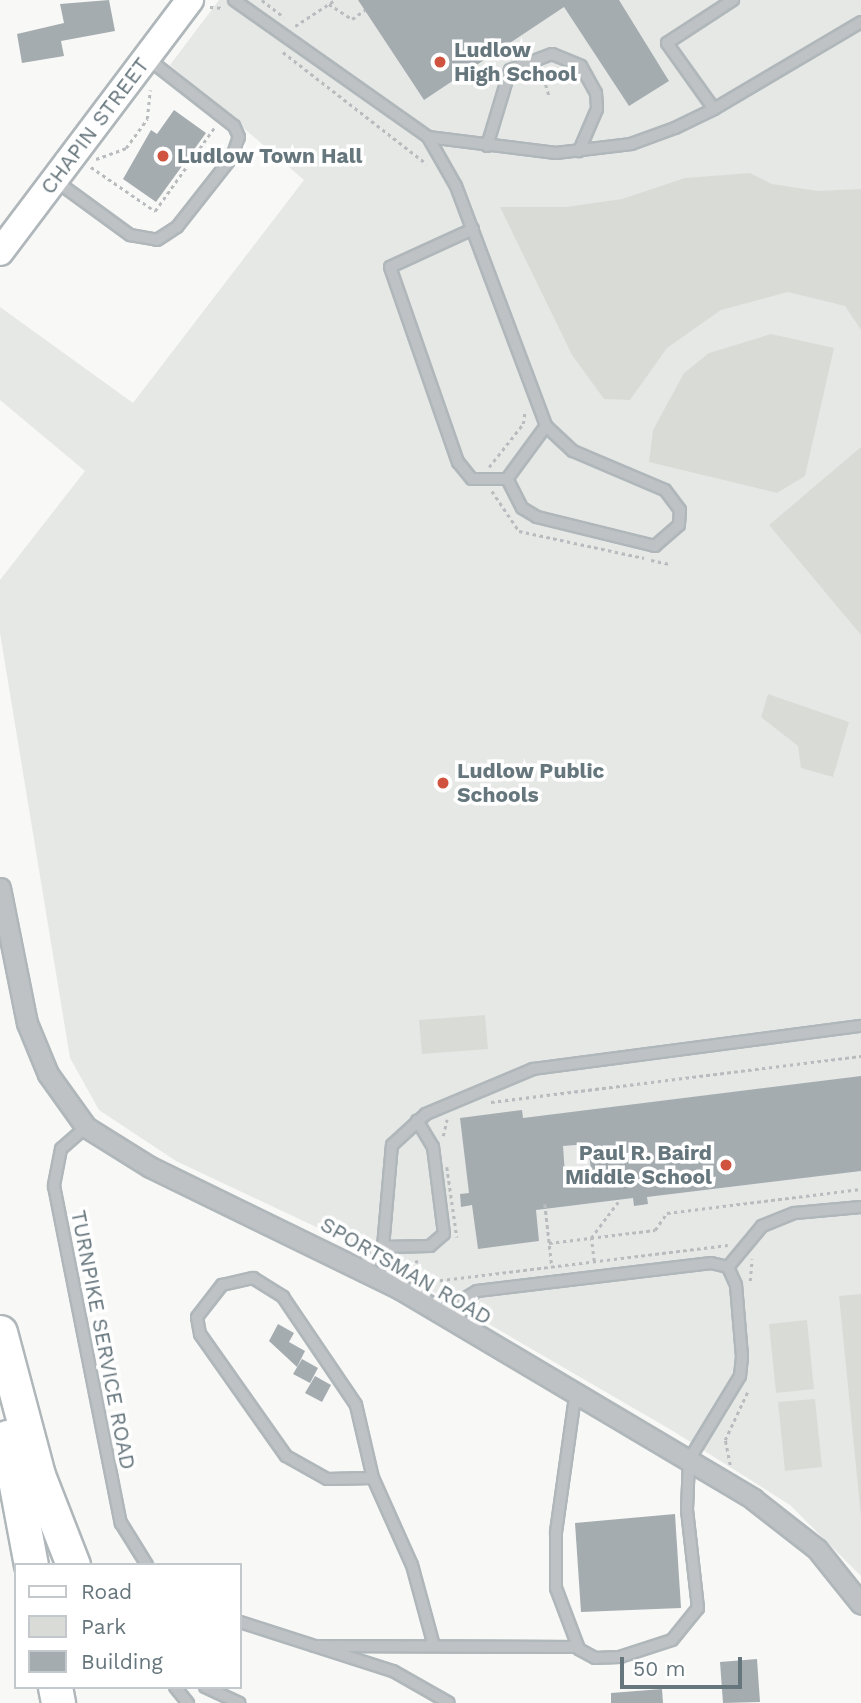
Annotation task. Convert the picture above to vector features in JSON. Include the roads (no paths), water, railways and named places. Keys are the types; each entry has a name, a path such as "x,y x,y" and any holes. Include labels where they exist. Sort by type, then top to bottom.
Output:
{"highway":[{"path":"0,1332 38,1475 72,1563"},
{"path":"0,1402 31,1563"}],"main road":[{"name":"CHAPIN STREET","path":"0,252 190,0"}],"street":[{"name":"SPORTSMAN ROAD","path":"0,888 27,1023 48,1074 86,1127 150,1167 361,1267 575,1396 689,1460 817,1549 861,1604"}],"lane":[{"path":"235,0 428,136 487,146 579,151 631,144 737,102 861,22"},
{"path":"714,109 667,43 733,0"},
{"path":"487,146 501,83 537,54 568,58 590,79 597,109 579,151"},
{"path":"55,179 130,235 157,240 177,226 232,157 239,137 234,126 146,58"},
{"path":"428,136 473,229 546,426 573,451 674,497 680,510 672,536 655,546 537,517 522,508 507,479"},
{"path":"473,229 427,253 390,267 457,462 472,479 507,479 546,426"},
{"path":"383,1247 388,1161 403,1130 416,1120 533,1069 861,1026"},
{"path":"361,1267 383,1247 430,1246 444,1234 433,1147 416,1120"},
{"name":"TURNPIKE SERVICE ROAD","path":"86,1127 61,1149 54,1186 115,1499 121,1523 146,1563"},
{"path":"728,1267 738,1251 762,1226 795,1213 861,1207"},
{"path":"439,1314 477,1292 711,1263 728,1267"},
{"path":"314,1646 578,1647 595,1658 620,1657 672,1640 698,1608 687,1510 689,1460 740,1376 736,1285 728,1267"},
{"path":"373,1478 327,1479 286,1456 200,1334 197,1317 222,1285 253,1279 284,1297 356,1405 373,1478 412,1565 433,1646"},
{"path":"575,1396 554,1559 556,1588 578,1647"},
{"path":"242,1623 419,1682 449,1703"},
{"path":"177,1689 188,1703"},
{"path":"209,1689 239,1703"}],"place":[{"name":"Ludlow High School","path":"440,62"},
{"name":"Ludlow Town Hall","path":"163,156"},
{"name":"Ludlow Public Schools","path":"443,783"},
{"name":"Paul R. Baird Middle School","path":"726,1165"}]}
